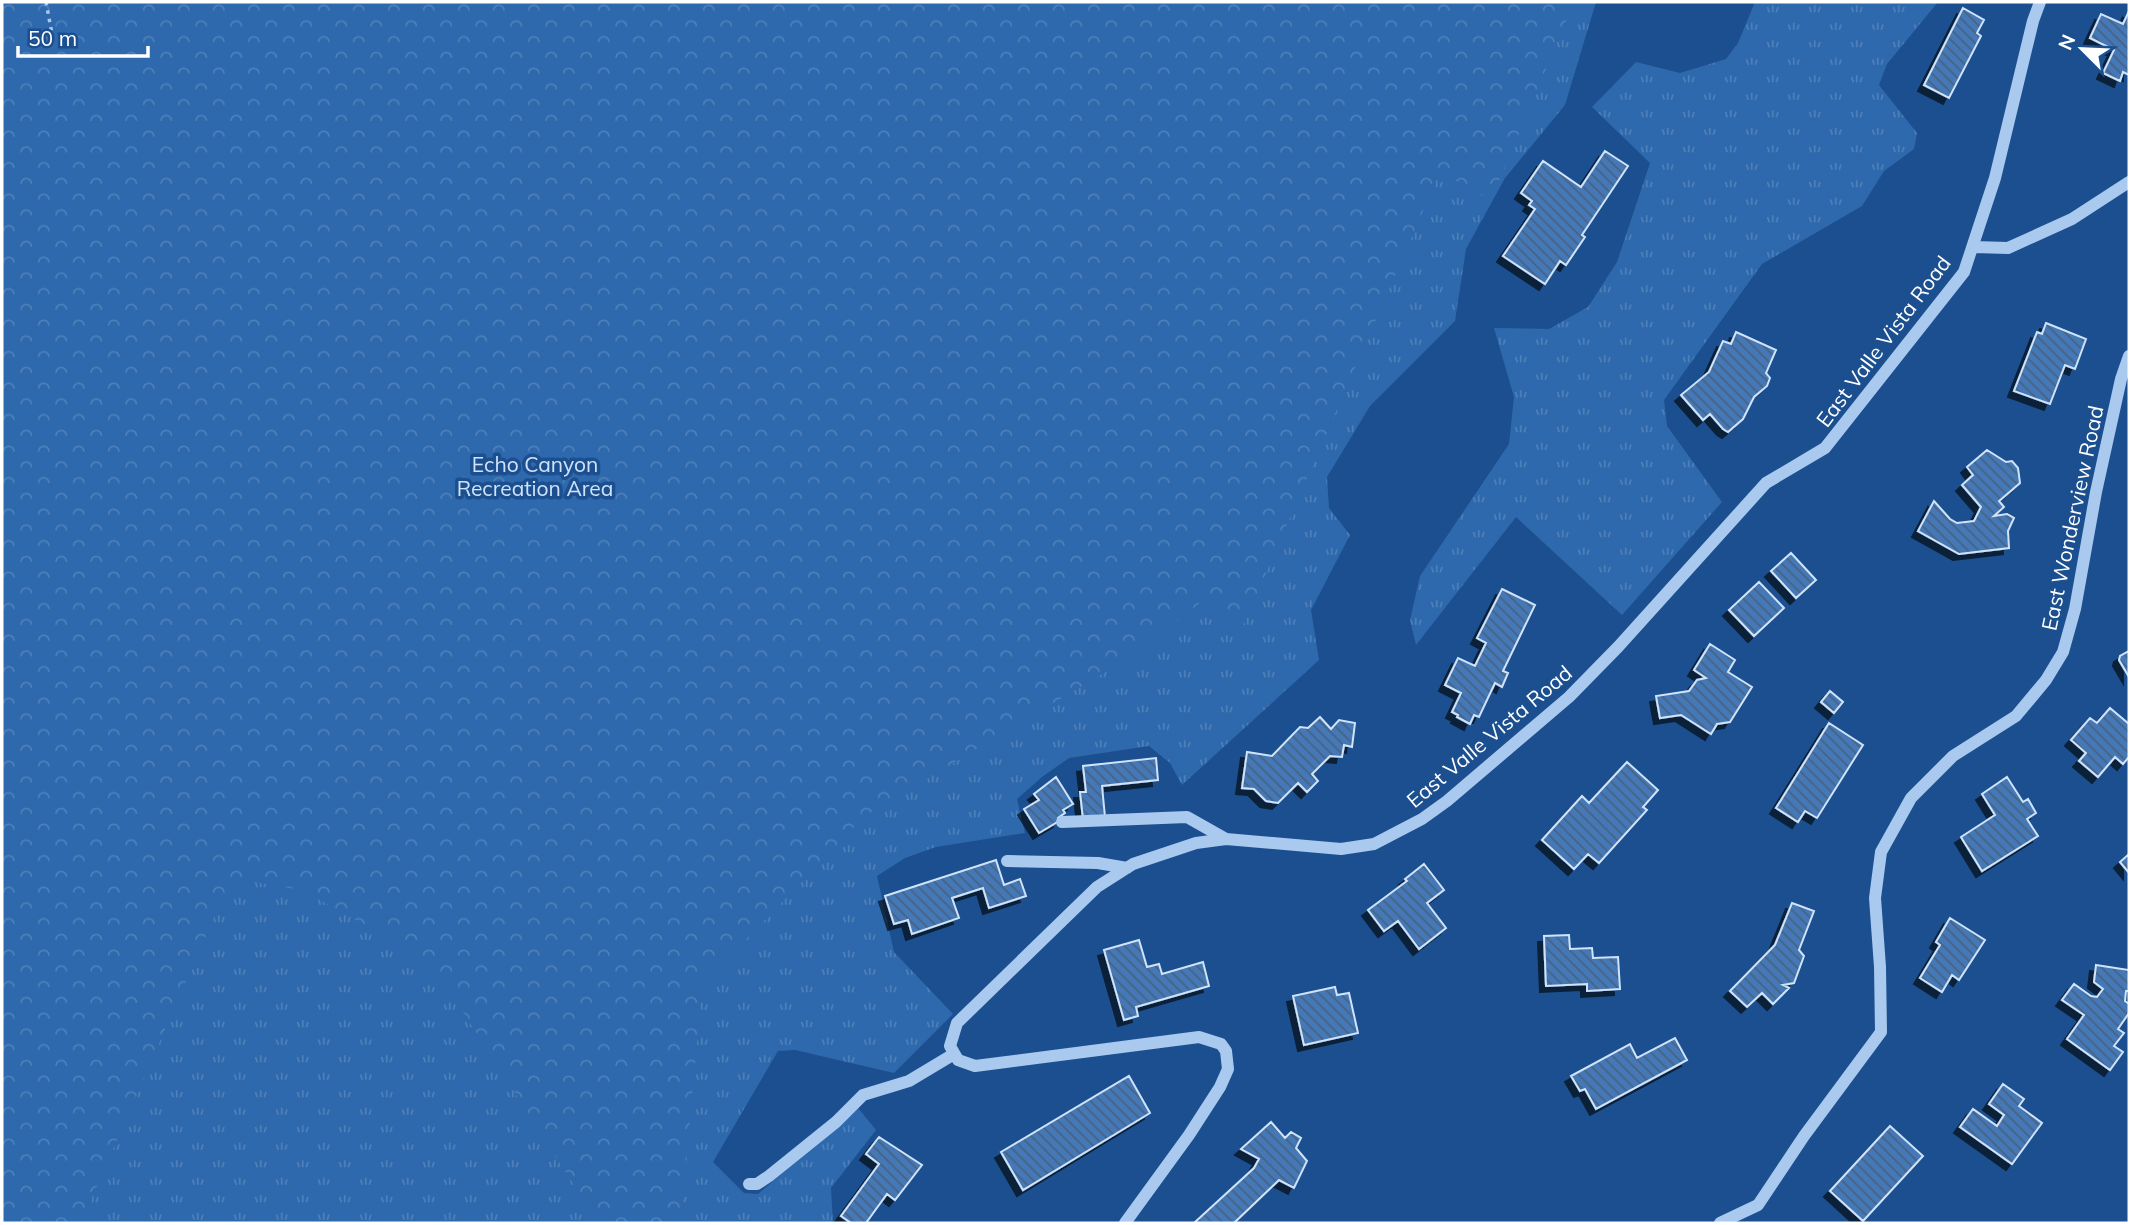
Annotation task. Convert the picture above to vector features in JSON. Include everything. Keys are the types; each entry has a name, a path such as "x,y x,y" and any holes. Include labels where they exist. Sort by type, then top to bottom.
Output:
{"street":[{"name":"East Valle Vista Road","path":"954,1054 950,1046 957,1023 1097,887 1127,868 1196,843 1226,839 1341,849 1374,844 1422,819 1447,801 1569,697 1618,647 1766,482 1825,449 1964,272 1995,178 2040,2"},
{"path":"1974,247 2008,248 2072,219 2129,181"},
{"name":"East Wonderview Road","path":"1720,1223 1759,1205 1804,1136 1881,1032 1875,898 1881,852 1911,798 1953,756 2016,716 2046,680 2063,652 2075,609 2096,492 2121,379 2129,356"},
{"path":"1062,822 1188,817 1226,839"},
{"path":"1007,861 1098,863 1127,868"},
{"path":"749,1184 757,1184 769,1176 836,1122 863,1096 909,1080 954,1054 958,1060 975,1066 1199,1037 1221,1044 1226,1051 1227,1069 1220,1087 1125,1223"}],"path":[{"path":"46,2 52,34"}],"green space":[{"name":"Echo Canyon Recreation Area","path":"2,2 1596,2 1565,105 1505,178 1466,249 1455,321 1370,406 1327,477 1329,508 1350,535 1311,610 1319,660 1182,785 1170,763 1149,746 1069,758 1017,799 1025,833 936,847 905,858 877,876 894,952 953,1014 894,1073 795,1050 778,1051 713,1162 744,1193 758,1194 858,1108 876,1130 831,1188 833,1223 2,1223"},
{"name":"Echo Canyon Recreation Area","path":"2,2 1574,2 1491,200 1440,172 1244,624 1205,599 1127,659 865,816 702,985 681,1223 598,1223 431,962 302,890 231,878 81,1223 2,1223"},
{"path":"1755,2 1938,2 1887,64 1879,85 1917,133 1914,149 1884,171 1862,206 1762,264 1664,400 1667,426 1722,502 1622,615 1516,517 1416,645 1410,620 1420,576 1509,444 1514,397 1494,328 1549,329 1588,307 1617,262 1650,163 1592,107 1636,62 1680,73 1726,59 1738,43"}],"building":[{"path":"1963,8 1984,20 1977,33 1981,36 1949,98 1924,85"},
{"path":"2129,11 2129,75 2123,72 2120,81 2103,73 2114,50 2090,38 2101,14 2123,24"},
{"path":"1605,151 1628,166 1582,235 1585,237 1566,265 1560,261 1545,284 1503,256 1535,209 1529,205 1532,201 1521,193 1543,161 1581,187"},
{"path":"2046,323 2086,339 2075,369 2065,365 2050,404 2014,391 2037,332 2042,334"},
{"path":"1736,332 1776,350 1766,373 1770,378 1767,386 1754,397 1743,419 1728,432 1710,414 1703,420 1681,395 1709,372 1723,341 1731,344"},
{"path":"1987,450 2006,462 2012,461 2018,468 2020,483 1999,501 2004,507 1994,516 2007,514 2014,518 2008,531 2009,548 1959,554 1918,531 1934,501 1957,523 1974,521 1981,507 1962,485 1973,475 1967,467"},
{"path":"1791,553 1816,580 1796,598 1771,571"},
{"path":"1759,582 1784,608 1754,636 1729,610"},
{"path":"1502,589 1535,605 1503,671 1508,673 1502,687 1495,683 1479,717 1474,715 1470,724 1452,712 1461,693 1445,685 1458,658 1475,666 1486,643 1477,638"},
{"path":"1710,644 1735,660 1728,672 1752,687 1730,722 1717,724 1711,734 1681,715 1660,718 1656,696 1689,691 1697,680 1706,678 1694,670"},
{"path":"2129,651 2129,677 2119,660 2120,656"},
{"path":"1830,691 1843,702 1834,713 1821,702"},
{"path":"2110,708 2129,724 2129,757 2123,764 2115,757 2098,777 2079,761 2086,753 2071,740 2090,718 2097,723"},
{"path":"1320,717 1331,729 1339,720 1355,723 1352,747 1344,745 1342,757 1330,756 1312,774 1318,781 1307,792 1298,783 1278,803 1266,801 1254,789 1242,788 1247,752 1272,756 1300,727 1308,728"},
{"path":"1829,723 1863,745 1817,818 1805,811 1798,822 1776,808"},
{"path":"1156,758 1158,780 1102,786 1105,817 1083,819 1080,792 1086,792 1083,766"},
{"path":"1627,762 1658,790 1643,807 1647,810 1599,863 1588,854 1574,869 1542,840 1582,796 1589,803"},
{"path":"1056,777 1073,804 1063,810 1065,813 1058,818 1059,821 1039,833 1024,809 1039,800 1034,794"},
{"path":"2007,777 2023,802 2028,799 2036,813 2027,819 2038,836 1982,871 1961,837 1995,815 1982,794"},
{"path":"2129,854 2129,873 2120,862"},
{"path":"996,860 1004,885 1020,879 1026,896 989,908 983,888 952,898 959,918 912,934 908,920 894,924 885,896"},
{"path":"1424,864 1444,890 1427,903 1446,928 1419,949 1398,921 1384,931 1368,910 1407,881 1405,879"},
{"path":"1792,903 1814,911 1799,950 1804,956 1794,983 1783,985 1789,988 1773,1004 1762,993 1747,1007 1730,991 1775,945"},
{"path":"1950,918 1985,940 1959,980 1952,975 1942,992 1920,978 1940,945 1936,942"},
{"path":"1569,935 1570,949 1592,948 1593,958 1618,957 1620,989 1587,991 1587,984 1546,986 1544,936"},
{"path":"1139,940 1147,967 1159,964 1162,974 1203,962 1209,986 1136,1007 1138,1016 1124,1020 1104,950"},
{"path":"2096,965 2129,970 2129,991 2126,991 2125,1001 2129,1004 2129,1013 2118,1029 2124,1033 2114,1046 2123,1052 2110,1070 2067,1039 2084,1015 2062,1000 2074,984 2097,997 2103,989 2094,982"},
{"path":"1335,987 1337,995 1349,993 1358,1033 1304,1045 1293,996"},
{"path":"1675,1038 1687,1060 1596,1109 1585,1089 1580,1091 1571,1076 1630,1044 1637,1058"},
{"path":"1129,1076 1150,1113 1023,1190 1001,1152"},
{"path":"2003,1084 2024,1099 2019,1106 2042,1123 2012,1164 1960,1127 1973,1109 1997,1126 2004,1115 1989,1104"},
{"path":"1271,1122 1285,1138 1291,1132 1301,1138 1296,1148 1307,1161 1294,1188 1279,1180 1234,1223 1194,1223 1254,1168 1259,1159 1241,1149"},
{"path":"1890,1126 1923,1156 1863,1221 1830,1191"},
{"path":"879,1137 922,1165 895,1200 887,1194 866,1223 851,1223 841,1216 879,1164 866,1154"}]}
